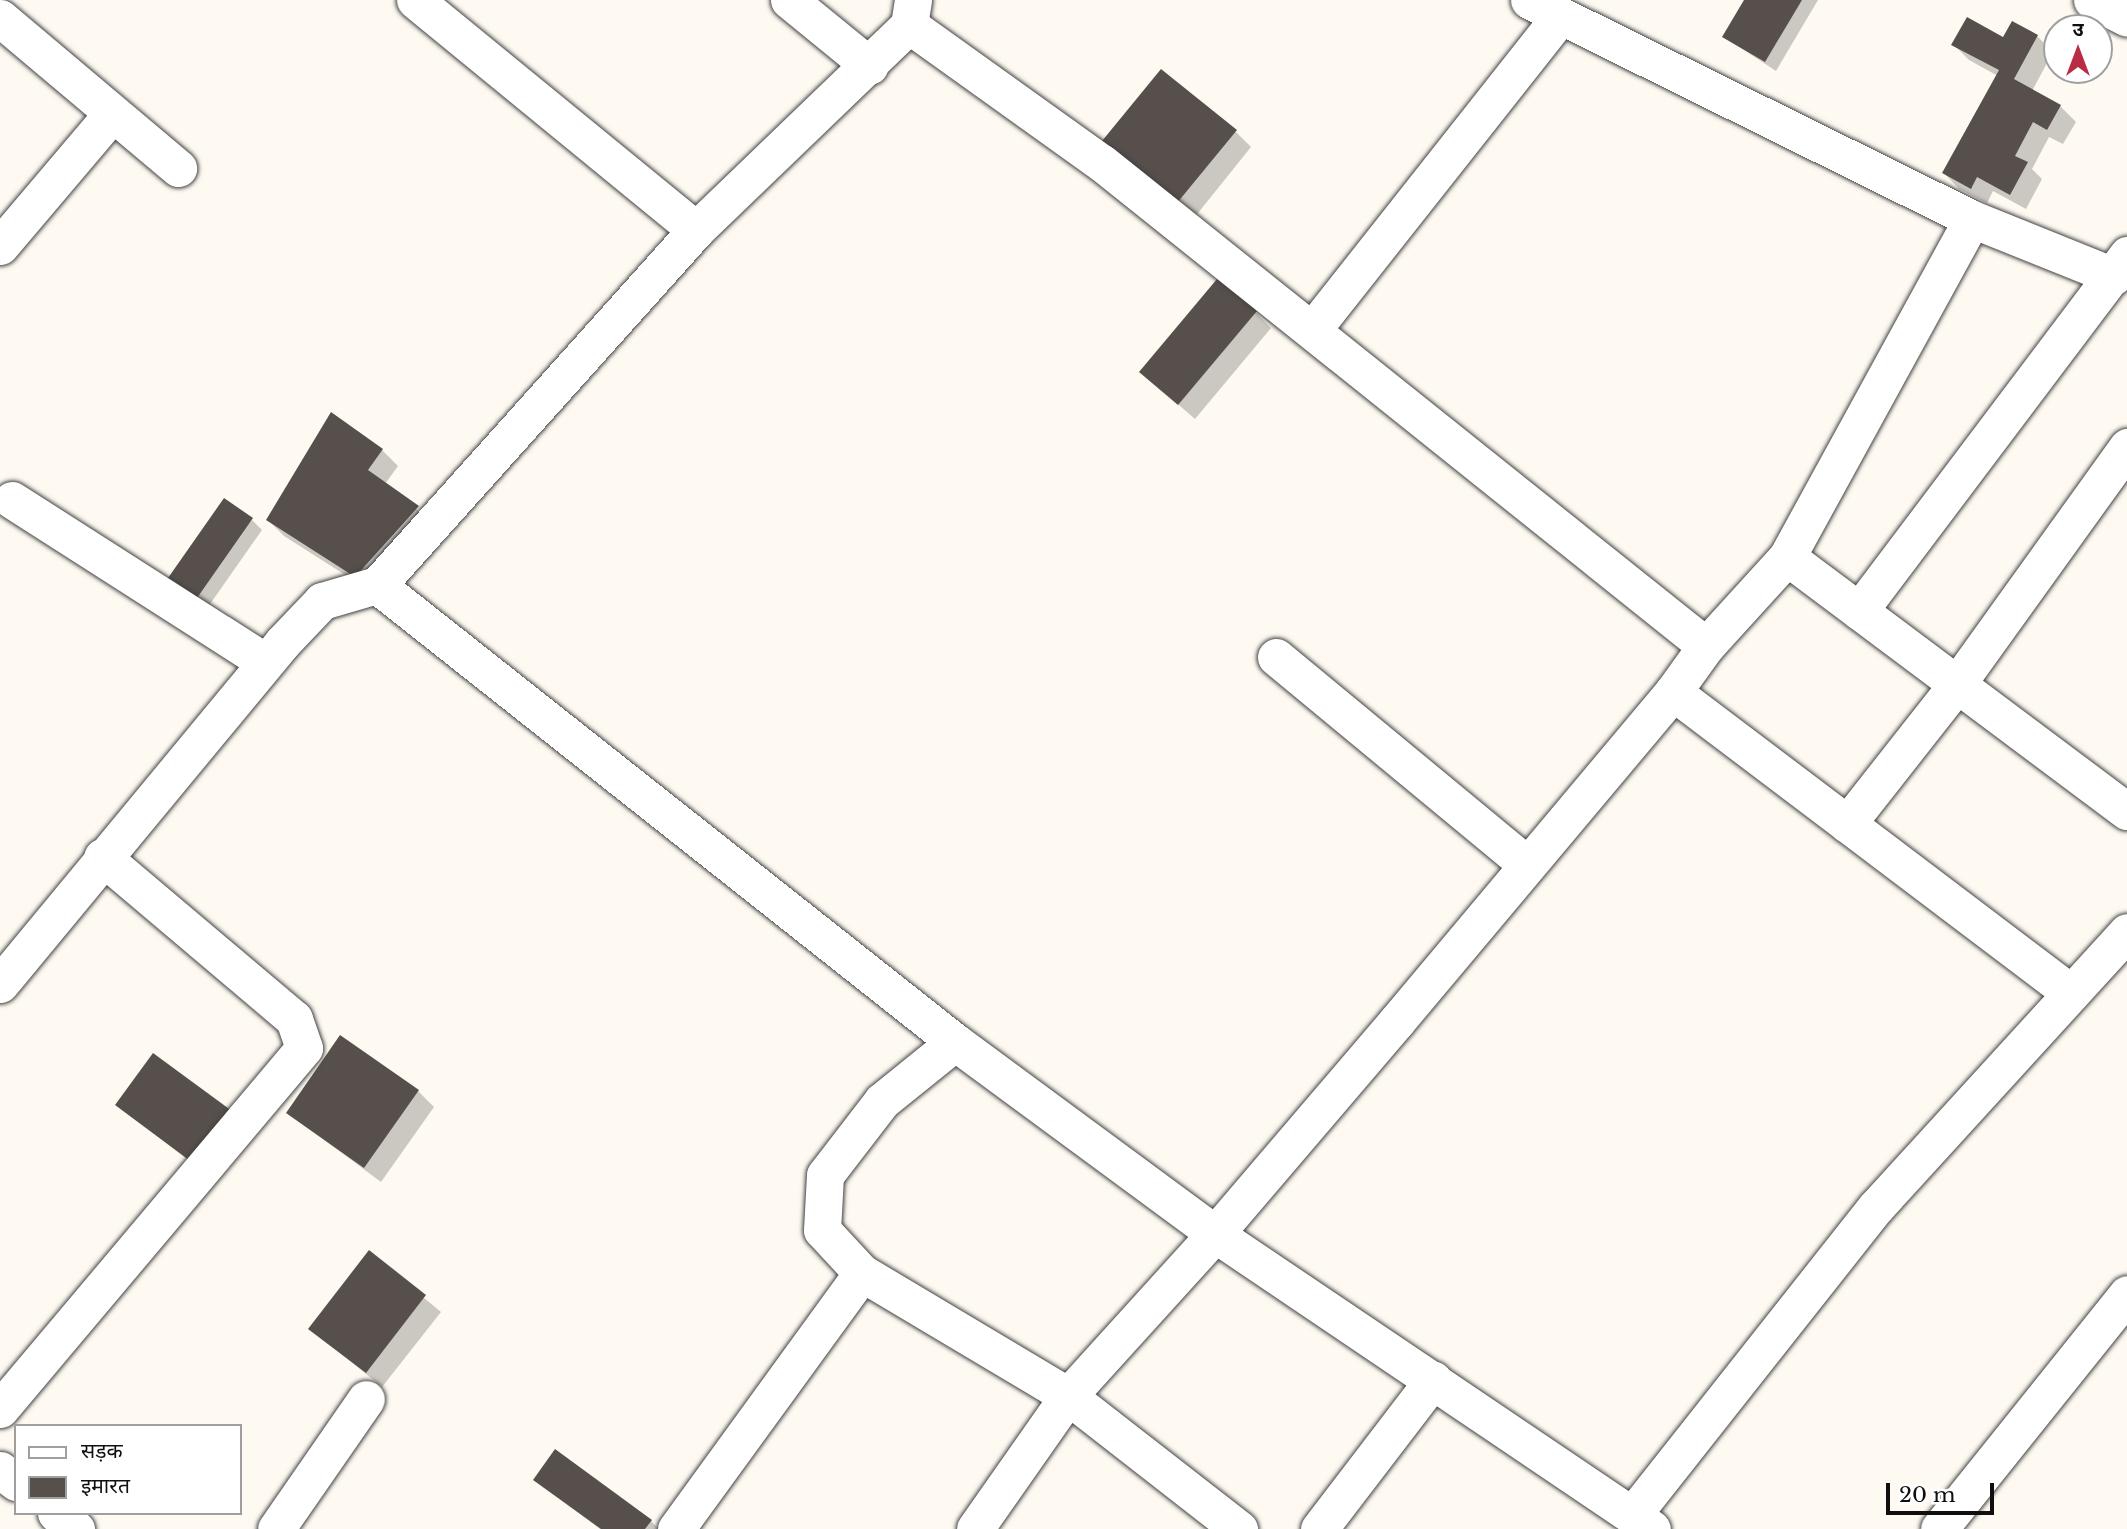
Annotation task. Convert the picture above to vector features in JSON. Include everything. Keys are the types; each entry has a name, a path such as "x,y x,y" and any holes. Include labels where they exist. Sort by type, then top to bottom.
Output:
{"street":[{"path":"415,0 696,230"},
{"path":"789,0 870,66"},
{"path":"2092,0 2127,18"},
{"path":"1313,328 1544,9 1972,219 2120,265 1859,611"},
{"path":"0,984 265,662 323,601 377,585 696,230 870,66 911,13 1313,328 1706,646"},
{"path":"0,18 178,168"},
{"path":"0,246 112,114"},
{"path":"975,1529 1068,1396 1215,1234 1673,692 1706,646 1787,557 1972,219"},
{"path":"1847,824 1957,684 2127,447"},
{"path":"12,500 265,662"},
{"path":"1787,557 2125,806"},
{"path":"377,585 955,1042 1215,1234 1643,1521 1876,1207 2127,932"},
{"path":"1276,657 1527,864"},
{"path":"1673,692 2071,993"},
{"path":"0,1409 304,1048 294,1019 102,857"},
{"path":"955,1042 882,1101 825,1175 822,1230 862,1273 1068,1396 1239,1529"},
{"path":"676,1529 862,1273"},
{"path":"1938,1529 2127,1294"},
{"path":"1319,1529 1433,1380"},
{"path":"276,1529 366,1399"},
{"path":"58,1515 76,1529"}],"building":[{"path":"1744,0 1802,0 1765,62 1722,37"},
{"path":"1967,17 2003,37 2012,21 2038,35 2014,79 2061,105 2047,130 2033,122 2015,156 2028,162 2010,195 1977,177 1971,189 1942,173 1999,70 1951,45"},
{"path":"1161,69 1237,130 1177,203 1102,141"},
{"path":"1217,279 1257,311 1178,405 1139,372"},
{"path":"331,412 383,449 368,470 419,506 355,577 266,520"},
{"path":"224,498 253,518 197,598 168,578"},
{"path":"340,1035 419,1090 364,1168 286,1113"},
{"path":"153,1053 232,1111 193,1163 115,1105"},
{"path":"369,1250 426,1295 366,1373 308,1329"},
{"path":"555,1449 652,1520 645,1529 601,1529 533,1480"}]}
